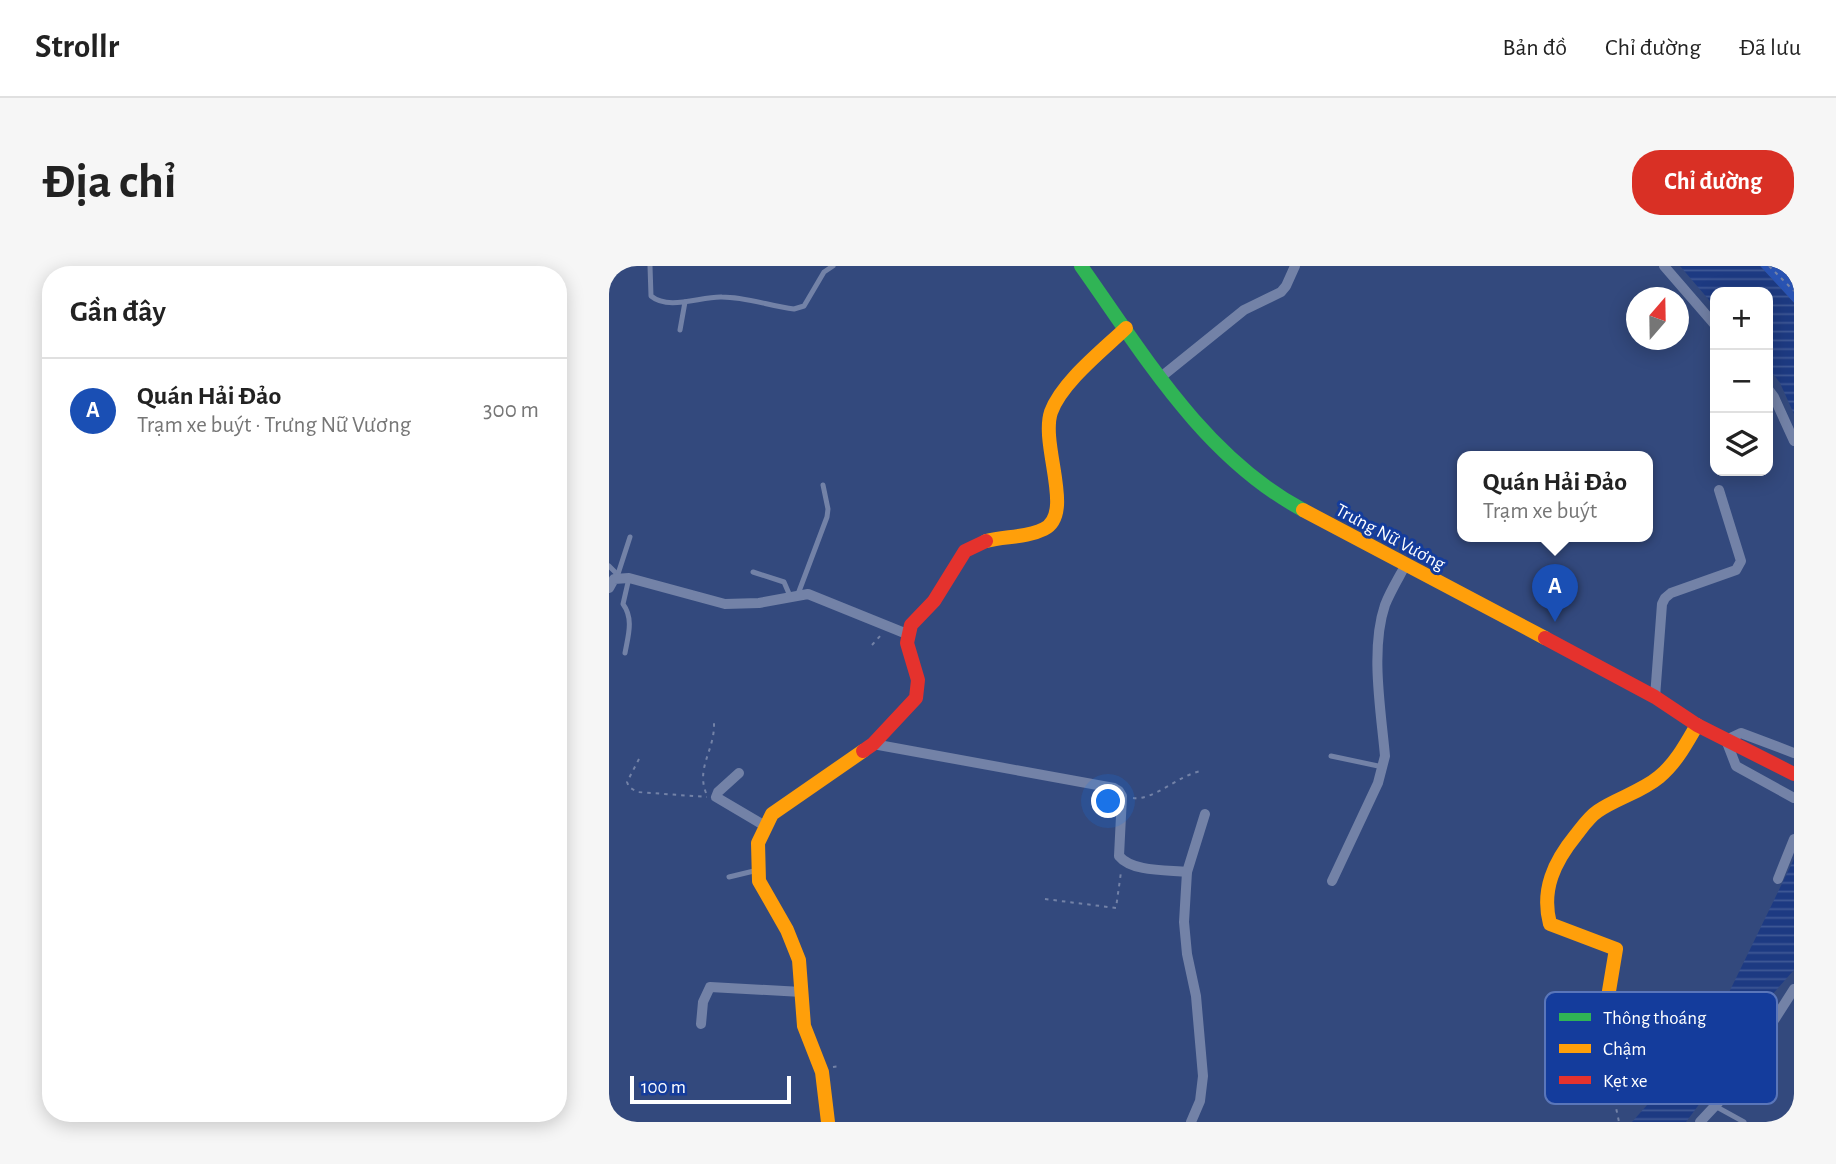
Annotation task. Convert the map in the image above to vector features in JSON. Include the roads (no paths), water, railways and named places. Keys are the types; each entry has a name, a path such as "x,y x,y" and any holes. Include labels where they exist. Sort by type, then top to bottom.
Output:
{"street":[{"name":"Trưng Nữ Vương","path":"1081,266 1199,426 1238,464 1286,501 1655,698 1697,725 1794,774"},
{"path":"1161,377 1244,310 1281,292 1295,266"},
{"path":"1664,266 1710,319"},
{"path":"828,1122 822,1072 804,1026 802,971 796,950 759,881 758,843 765,826 778,810 873,744 916,698 920,688 919,677 908,646 907,634 913,622 934,601 964,552 982,541 1036,532 1054,523 1059,505 1049,433 1051,413 1076,379 1126,328"},
{"path":"1773,397 1794,441"},
{"path":"1655,698 1662,604 1665,598 1671,593 1736,570 1741,561 1719,490"},
{"path":"1332,881 1378,783 1383,766 1385,756 1379,675 1380,626 1386,604 1405,566"},
{"path":"609,588 614,579 622,576 725,604 759,603 794,595 819,597 907,634"},
{"path":"1609,992 1616,949 1550,924 1546,914 1546,895 1553,868 1573,838 1597,812 1647,787 1665,772 1681,754 1697,725"},
{"path":"1794,753 1741,733 1726,740 1736,766 1794,798"},
{"path":"873,744 992,768 1096,784 1119,791 1122,796 1119,856 1122,860 1141,867 1187,872"},
{"path":"739,773 712,797 765,826"},
{"path":"1191,1122 1200,1101 1203,1076 1196,996 1187,954 1184,922 1187,872 1205,814"},
{"path":"1778,879 1794,839"},
{"path":"701,1024 703,1002 709,987 802,992"},
{"path":"1777,1016 1794,989"},
{"path":"1700,1122 1714,1106"}],"lane":[{"path":"650,266 650,292 654,299 659,301 685,302 722,297 799,308 804,306 824,272 833,266"},
{"path":"680,330 685,302"},
{"path":"753,572 784,582 794,595 827,517 823,485"},
{"path":"625,653 630,622 623,604 622,576 630,537"},
{"path":"609,566 622,576"},
{"path":"1331,756 1383,766"},
{"path":"729,877 758,870"},
{"path":"1714,1106 1744,1122"}],"place":[{"name":"Quán Hải Đảo","path":"1555,622"}]}
